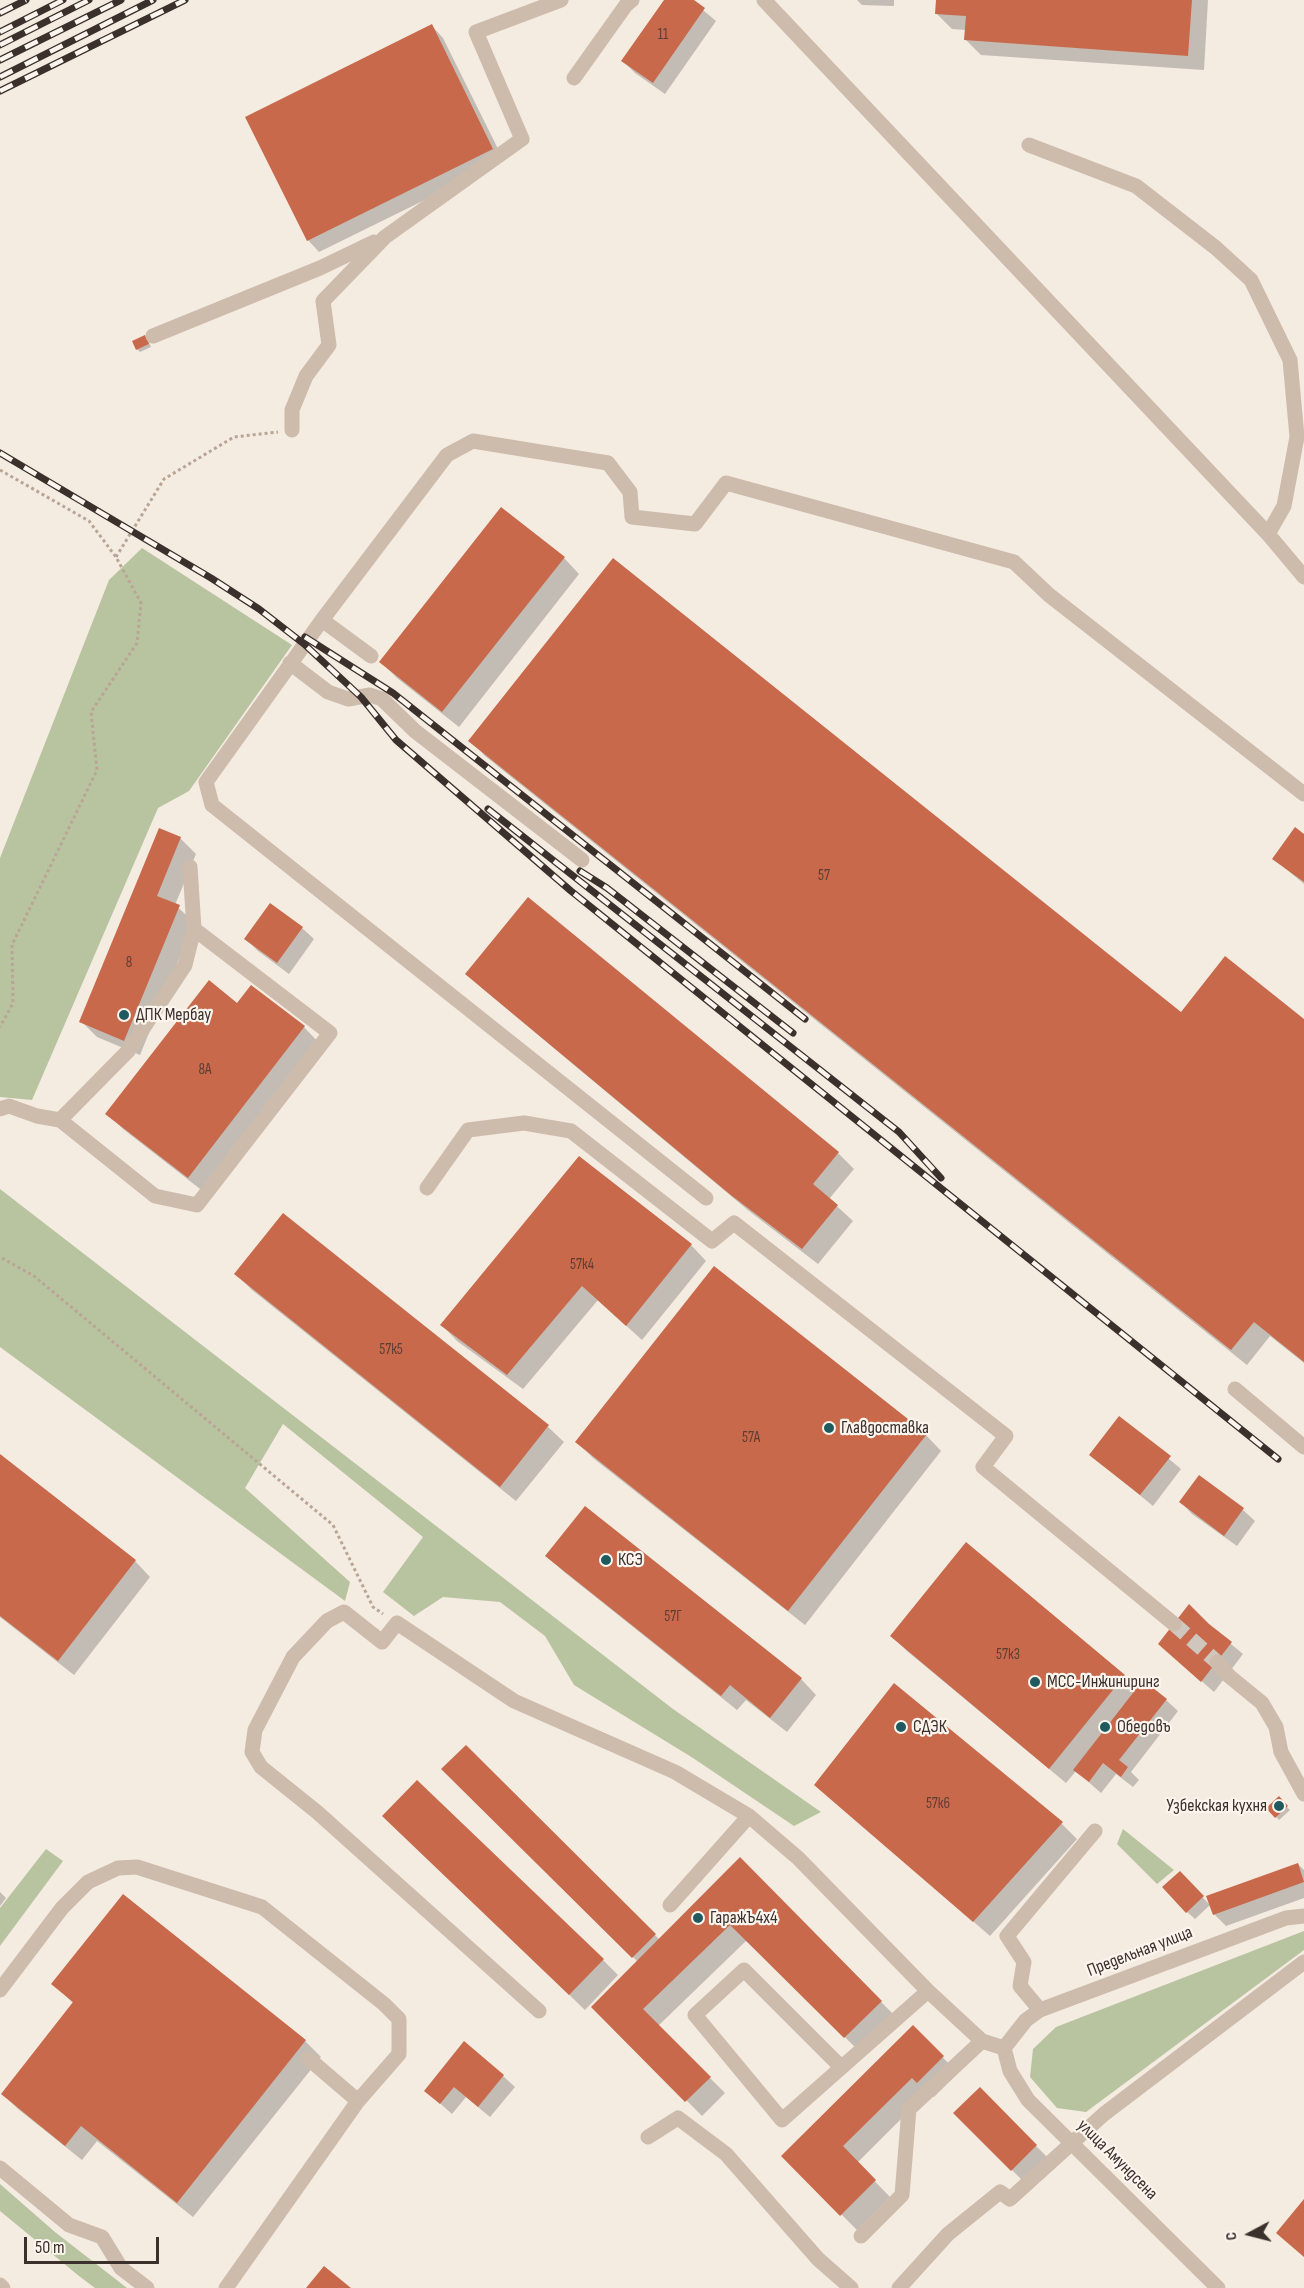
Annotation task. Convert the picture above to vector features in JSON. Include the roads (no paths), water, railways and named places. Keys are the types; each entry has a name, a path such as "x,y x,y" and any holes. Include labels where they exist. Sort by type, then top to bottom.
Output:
{"street":[{"path":"153,336 320,268 385,237 522,139 476,32 561,0"},
{"path":"574,78 626,5 632,0"},
{"path":"764,0 1268,534 1304,577"},
{"path":"1029,145 1136,186 1216,248 1251,280 1290,360 1297,437 1284,506 1268,534"},
{"path":"292,430 292,410 306,376 329,345 323,301 385,237"},
{"path":"706,1198 212,805 206,782 322,620 447,455 473,441 608,464 630,492 632,517 695,524 726,483 1014,562 1049,595 1304,794"},
{"path":"322,620 371,656"},
{"path":"291,663 328,692 348,699 370,695 382,699 415,731 582,861"},
{"path":"60,1120 128,1051 185,965 194,930 190,867"},
{"path":"0,1109 9,1106 37,1116 60,1120 155,1196 197,1205 330,1033 194,930"},
{"path":"427,1188 468,1130 524,1123 571,1131 712,1240 734,1223 1006,1436 983,1467 1174,1624"},
{"path":"1235,1389 1304,1447"},
{"path":"539,2012 317,1812 261,1767 252,1752 255,1730 293,1657 327,1621 344,1612 382,1642 397,1623 514,1701 675,1772 749,1816 798,1858 928,1990 982,2041 1004,2048"},
{"path":"1217,1662 1262,1703 1276,1727 1281,1752 1304,1794"},
{"path":"670,1905 749,1816"},
{"path":"1040,2010 1020,1986 1024,1962 1007,1936 1095,1831"},
{"path":"0,1990 62,1908 88,1882 118,1868 137,1867 262,1907 384,2004 399,2019 399,2054 358,2101 226,2288"},
{"name":"Предельная улица","path":"1004,2048 1026,2020 1040,2010 1286,1918 1304,1916"},
{"path":"899,2288 948,2234 1000,2192 1010,2199 1104,2114 1304,1962"},
{"path":"841,2067 744,1970 695,2015 782,2120 928,1990"},
{"path":"861,2236 902,2195 909,2109 982,2041"},
{"name":"улица Амундсена","path":"1004,2048 1011,2071 1028,2100 1218,2288"},
{"path":"309,2059 358,2101"},
{"path":"648,2137 678,2118 726,2154 818,2259 851,2288"},
{"path":"0,2168 69,2225 102,2237 121,2268 147,2288"}],"tunnel":[{"path":"1174,1624 1217,1662"}],"railway":[{"path":"0,13 26,0"},
{"path":"0,32 63,0"},
{"path":"0,45 89,0"},
{"path":"0,60 121,0"},
{"path":"0,77 153,0"},
{"path":"0,91 185,0"},
{"path":"0,453 211,578 259,609 304,644 361,697 396,740 571,891 1278,1459"},
{"path":"305,637 393,693 805,1019"},
{"path":"488,809 899,1132 941,1178"},
{"path":"580,871 607,888 793,1033"}],"place":[{"name":"ДПК Мербау","path":"124,1015"},
{"name":"Главдоставка","path":"829,1428"},
{"name":"КСЭ","path":"606,1560"},
{"name":"МСС-Инжиниринг","path":"1035,1682"},
{"name":"СДЭК","path":"901,1727"},
{"name":"Обедовъ","path":"1105,1727"},
{"name":"Узбекская кухня","path":"1279,1806"},
{"name":"ГаражЪ4х4","path":"698,1918"}]}
